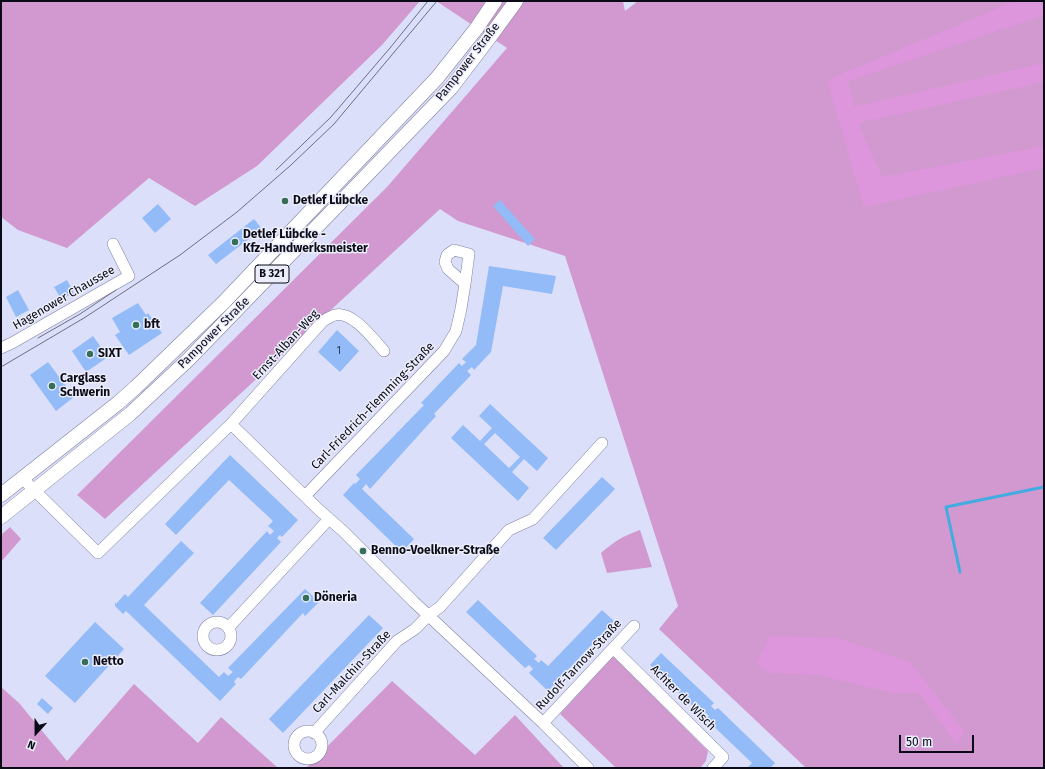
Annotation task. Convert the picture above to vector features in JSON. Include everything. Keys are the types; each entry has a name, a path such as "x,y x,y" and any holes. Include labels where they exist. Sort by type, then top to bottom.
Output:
{"main road":[{"name":"Pampower Straße","path":"1,495 118,403 223,303 438,78 476,29 495,1"},
{"name":"Pampower Straße","path":"1,517 130,414 189,359 234,314 451,88 516,1"}],"street":[{"name":"Hagenower Chaussee","path":"1,348 12,344 129,276 113,244"},
{"name":"Carl-Friedrich-Flemming-Straße","path":"305,496 444,351 456,331 465,284"},
{"name":"Ernst-Alban-Weg","path":"231,424 324,321 335,315 344,315 351,318 384,351"},
{"path":"23,479 98,553 231,424 588,768"},
{"name":"Carl-Malchin-Straße","path":"314,733 397,641 415,629 429,615 440,607 509,530 534,519 602,443"},
{"path":"229,628 329,518"},
{"name":"Rudolf-Tarnow-Straße","path":"543,723 634,626"},
{"name":"Achter de Wisch","path":"613,648 723,757 713,768"}],"shaded area":[{"path":"1,1 420,1 382,45 257,166 195,206 149,178 67,248 18,230 1,217"},
{"path":"436,1 623,1 625,11 638,1 1044,1 1044,768 804,768 805,767 659,629 678,606 565,256 458,221 440,209 105,519 77,495 387,187 507,48"},
{"path":"1015,1 1040,1 1044,8 1044,15 848,81 854,107 1044,63 1044,82 858,123 882,177 1044,146 1044,168 864,207 827,80"},
{"path":"10,527 21,539 1,562 1,535"},
{"path":"640,530 652,567 607,573 601,553 619,539"},
{"path":"770,636 838,638 911,663 964,731 957,745 919,693 893,693 818,675 770,673 756,664"},
{"path":"613,656 708,751 706,761 700,768 616,768 560,714"},
{"path":"392,681 475,755 515,715 564,768 306,768"},
{"path":"134,684 198,743 221,717 278,768 1,768 1,687 19,703 67,761"}],"building":[{"path":"500,200 535,239 528,246 493,206"},
{"path":"158,204 171,219 155,233 142,218"},
{"name":"Detlef Lübcke - Kfz-Handwerksmeister","path":"254,219 262,229 216,264 208,255"},
{"path":"489,266 556,276 552,294 503,286 491,352 474,370 472,367 467,371 471,375 434,414 436,416 370,489 366,484 362,489 414,539 402,552 343,495 360,479 356,475 424,405 421,403 459,363 462,366 466,362 462,359 476,345"},
{"path":"67,280 74,293 61,299 54,287"},
{"path":"18,290 29,310 16,317 6,297"},
{"name":"bft","path":"138,303 146,315 148,313 162,333 129,355 115,335 120,332 112,318"},
{"path":"337,330 359,351 340,372 318,352"},
{"name":"SIXT","path":"93,336 108,357 86,372 72,351"},
{"name":"Carglass Schwerin","path":"48,362 74,397 56,411 30,375"},
{"path":"490,404 548,458 537,471 524,459 512,472 529,488 518,501 451,438 463,425 480,441 492,428 479,416","holes":["495,433 520,457 509,468 484,444"]},
{"path":"230,455 298,520 282,537 280,535 277,538 281,542 213,615 200,603 267,531 270,535 274,531 268,526 273,521 229,480 176,535 165,524"},
{"path":"602,477 615,489 556,550 543,538"},
{"path":"181,541 194,553 144,605 219,677 224,672 228,676 233,672 228,668 305,589 319,602 305,616 303,613 241,679 238,677 236,679 234,682 236,684 220,701 126,611 123,614 115,606 115,602 116,604 125,594 128,597"},
{"path":"478,600 537,656 534,659 539,663 541,660 548,666 602,610 614,621 548,691 529,673 533,669 529,665 525,668 466,612"},
{"path":"369,615 383,628 283,733 269,719"},
{"name":"Netto","path":"95,622 124,649 75,703 45,676"},
{"path":"661,653 714,703 711,706 715,710 718,708 775,763 770,768 747,768 752,763 706,719 709,716 705,712 702,715 650,665"},
{"path":"42,698 53,708 48,714 37,704"}],"waterway":[{"path":"960,572 946,507 1044,487"}],"tram line":[{"path":"276,170 331,117 428,1"},
{"path":"1,367 84,318 180,255 237,212 291,165 334,124 437,1"},
{"path":"38,338 80,314 116,290"}],"place":[{"name":"Detlef Lübcke","path":"285,201"},
{"name":"Detlef Lübcke - Kfz-Handwerksmeister","path":"235,242"},
{"name":"bft","path":"136,325"},
{"name":"SIXT","path":"90,354"},
{"name":"Carglass Schwerin","path":"52,386"},
{"name":"Benno-Voelkner-Straße","path":"363,551"},
{"name":"Döneria","path":"306,598"},
{"name":"Netto","path":"85,662"}]}
